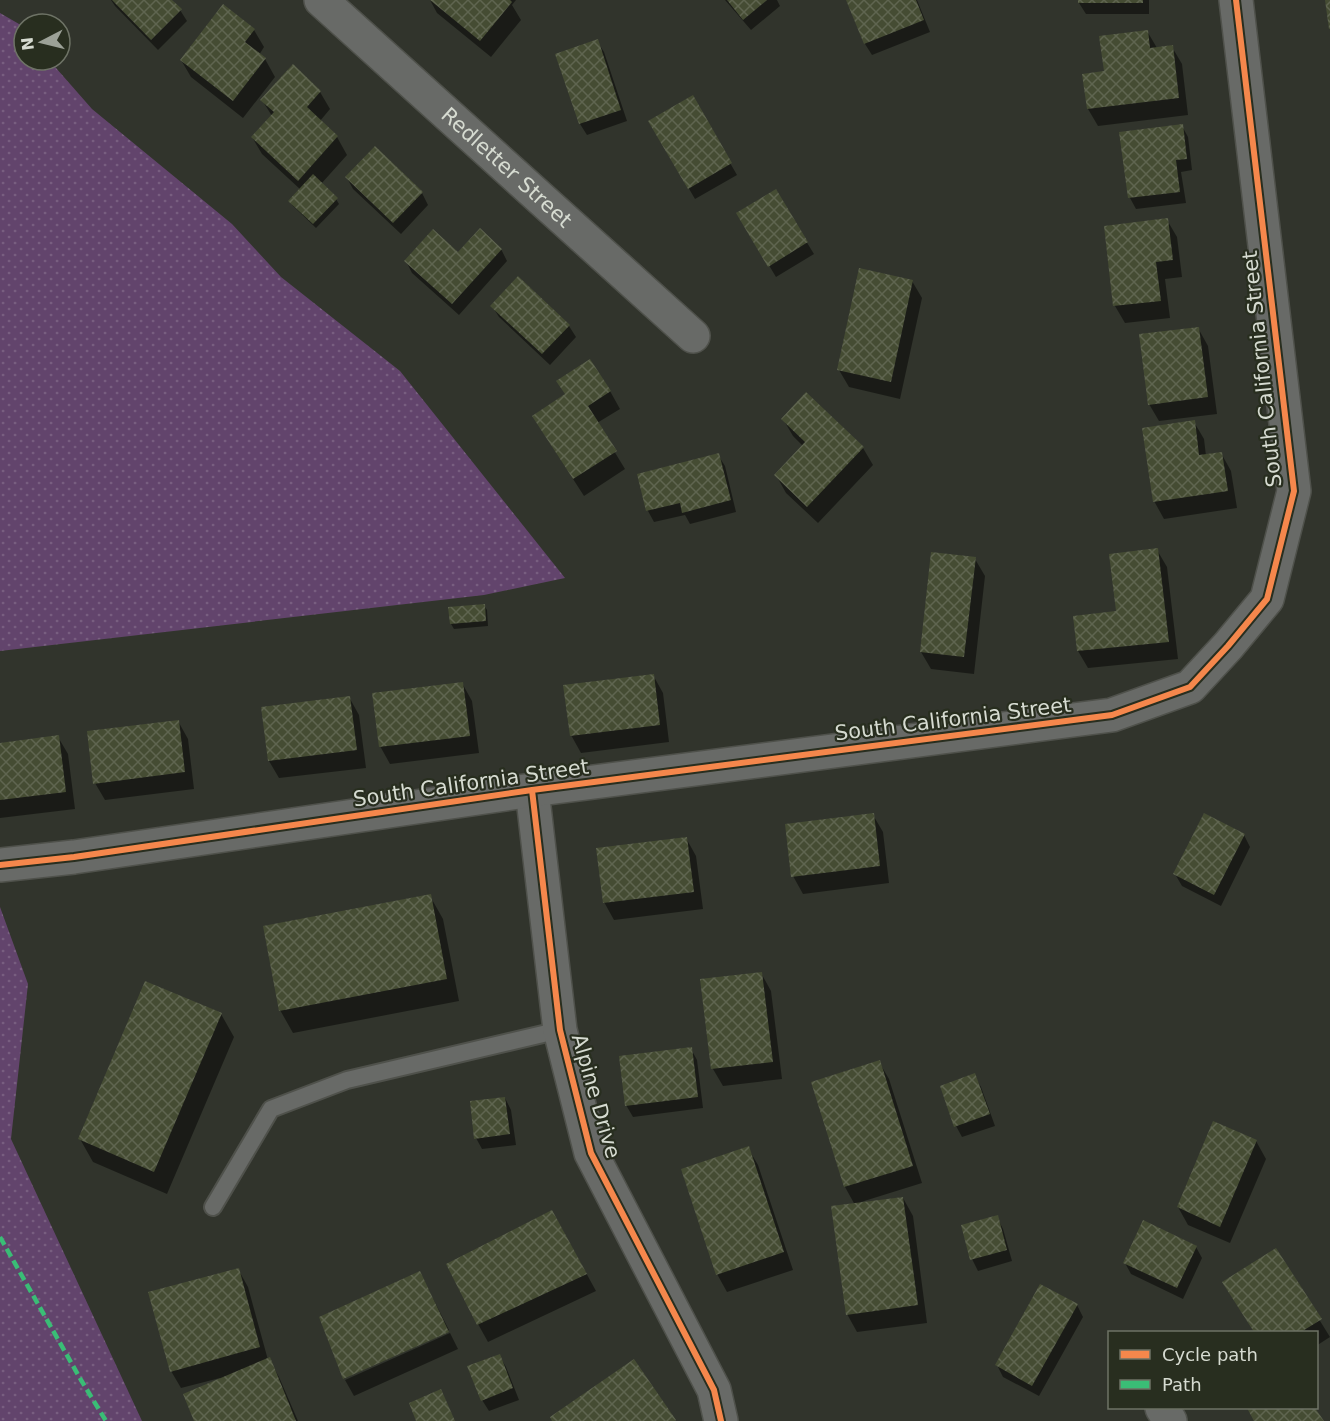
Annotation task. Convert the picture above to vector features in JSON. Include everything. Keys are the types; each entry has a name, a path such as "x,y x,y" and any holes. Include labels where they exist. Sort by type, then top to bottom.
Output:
{"street":[{"name":"Redletter Street","path":"321,0 693,336"},
{"name":"South California Street","path":"0,865 74,857 532,790 1112,715 1190,687 1267,599 1294,491 1236,0"},
{"name":"Alpine Drive","path":"532,790 560,1030 591,1153 714,1390 722,1421"}],"lane":[{"path":"213,1207 271,1109 347,1080 560,1030"}],"shaded area":[{"path":"0,13 12,20 12,72 60,72 92,109 232,224 281,277 400,371 565,578 484,595 0,651"},
{"path":"0,907 28,984 11,1139 142,1421 0,1421"}],"building":[{"path":"112,0 172,0 182,9 151,40"},
{"path":"430,0 510,0 512,2 480,41"},
{"path":"727,0 767,0 743,20"},
{"path":"846,0 916,0 924,20 864,44"},
{"path":"1078,0 1143,0 1143,3 1078,3"},
{"path":"1325,0 1330,0 1330,29 1329,29"},
{"path":"223,4 255,29 245,42 266,58 233,101 180,60"},
{"path":"1148,30 1150,48 1173,45 1179,98 1087,109 1082,74 1104,71 1099,36"},
{"path":"598,39 621,110 579,124 555,54"},
{"path":"293,64 321,91 307,107 338,136 298,181 251,137 274,112 260,100"},
{"path":"693,95 732,163 688,189 648,121"},
{"path":"1183,124 1187,159 1176,160 1180,192 1128,198 1119,132"},
{"path":"375,146 423,192 393,223 345,177"},
{"path":"313,174 338,198 313,224 288,201"},
{"path":"776,189 808,242 768,267 736,213"},
{"path":"1168,218 1173,260 1156,262 1161,301 1113,306 1104,226"},
{"path":"480,228 502,249 452,304 404,261 433,229 458,252"},
{"path":"859,268 913,280 891,382 837,370"},
{"path":"518,276 570,325 542,354 490,306"},
{"path":"1199,327 1208,397 1148,405 1139,334"},
{"path":"590,359 611,391 588,406 617,451 573,479 532,416 565,394 556,381"},
{"path":"806,392 864,447 807,507 774,475 805,442 781,419"},
{"path":"1195,420 1199,455 1222,452 1228,491 1153,502 1142,428"},
{"path":"719,453 731,500 682,513 680,503 646,511 637,474"},
{"path":"1158,548 1169,642 1077,651 1073,616 1116,611 1109,554"},
{"path":"931,552 976,557 964,657 920,652"},
{"path":"485,604 486,621 450,624 448,607"},
{"path":"654,674 660,725 570,736 563,685"},
{"path":"463,682 470,736 379,747 372,693"},
{"path":"350,696 357,750 268,761 261,707"},
{"path":"179,720 185,772 93,784 87,731"},
{"path":"59,735 66,792 0,800 0,743"},
{"path":"874,813 880,866 791,877 785,824"},
{"path":"1204,813 1245,834 1214,895 1173,874"},
{"path":"687,837 694,892 603,903 596,848"},
{"path":"431,894 447,979 279,1011 263,926"},
{"path":"762,972 773,1062 711,1069 700,979"},
{"path":"145,981 222,1013 154,1172 78,1139"},
{"path":"692,1047 698,1097 625,1106 619,1056"},
{"path":"880,1060 913,1166 844,1187 811,1082"},
{"path":"975,1073 990,1114 954,1127 940,1086"},
{"path":"505,1097 510,1134 474,1139 470,1101"},
{"path":"1213,1121 1257,1140 1220,1227 1177,1207"},
{"path":"749,1146 784,1252 716,1275 681,1169"},
{"path":"903,1197 918,1305 846,1315 831,1206"},
{"path":"552,1210 587,1274 477,1325 446,1264"},
{"path":"998,1215 1007,1250 970,1260 961,1225"},
{"path":"1143,1220 1197,1246 1177,1288 1123,1263"},
{"path":"1276,1248 1322,1319 1303,1331 1253,1331 1222,1282"},
{"path":"239,1268 260,1347 170,1372 148,1292"},
{"path":"420,1271 449,1332 343,1379 319,1317"},
{"path":"1040,1284 1078,1304 1032,1386 995,1365"},
{"path":"500,1354 513,1388 481,1401 467,1366"},
{"path":"270,1357 296,1421 194,1421 183,1394"},
{"path":"634,1359 675,1421 552,1421 550,1417"},
{"path":"441,1389 455,1421 416,1421 409,1403"},
{"path":"1248,1409 1316,1409 1324,1421 1254,1421"}],"marked path":[{"path":"0,1237 106,1421"}],"cycle path":[{"path":"0,865 74,857 532,790 1112,715 1190,687 1267,599 1294,491 1236,0"},
{"path":"532,790 560,1030 591,1153 714,1390 721,1421"}]}
